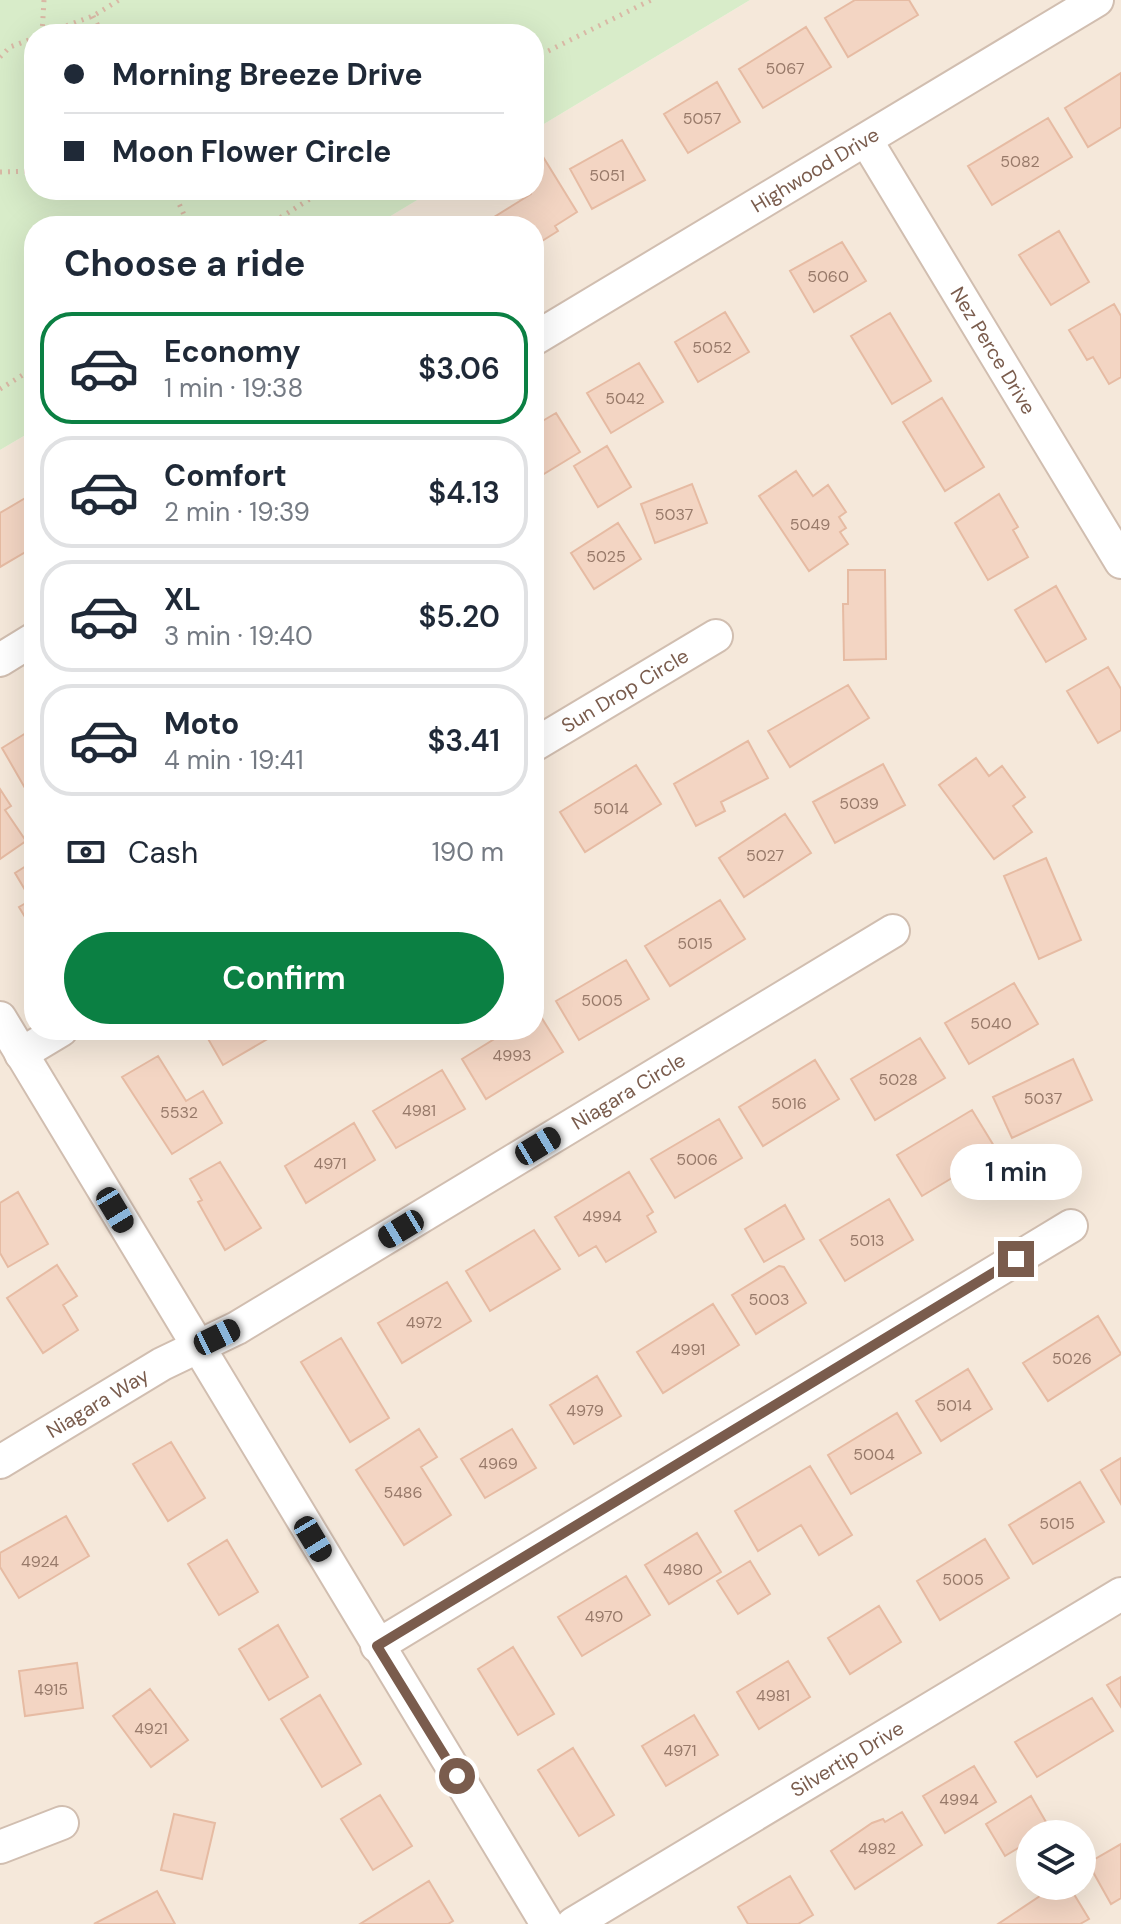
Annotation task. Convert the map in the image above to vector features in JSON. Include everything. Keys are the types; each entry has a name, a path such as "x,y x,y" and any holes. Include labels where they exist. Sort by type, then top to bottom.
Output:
{"street":[{"name":"Highwood Drive","path":"544,333 1097,0"},
{"name":"Nez Perce Drive","path":"866,140 1121,562"},
{"name":"Sun Drop Circle","path":"544,739 716,636"},
{"path":"0,660 24,645"},
{"name":"Niagara Circle","path":"197,1347 251,1320 893,931"},
{"path":"0,1018 547,1924"},
{"path":"21,1054 44,1040"},
{"path":"377,1646 1071,1226"},
{"name":"Niagara Way","path":"0,1462 197,1347"},
{"name":"Silvertip Drive","path":"573,1924 1121,1594"},
{"path":"0,1847 62,1823"}],"path":[{"path":"43,24 44,0"},
{"path":"71,24 93,16 119,0"},
{"path":"544,53 651,0"},
{"path":"93,16 97,24"},
{"path":"0,57 10,47 24,42"},
{"path":"0,172 24,171"},
{"path":"283,216 308,200"},
{"path":"0,389 24,374"}],"shaded area":[{"path":"750,0 1121,0 1121,1924 0,1924 0,450 24,436 24,1040 544,1040 544,216 391,216 417,200 544,200 544,124"}],"green space":[{"path":"0,0 750,0 544,124 544,24 24,24 24,200 417,200 391,216 24,216 24,436 0,450"}],"building":[{"path":"855,0 909,0 918,15 848,57 825,18"},
{"path":"806,27 831,67 763,108 739,69"},
{"path":"1121,73 1121,127 1088,147 1065,108"},
{"path":"717,82 740,122 688,153 664,114"},
{"path":"1048,118 1072,157 992,205 968,166"},
{"path":"622,140 645,180 592,209 570,169"},
{"path":"544,158 577,212 555,226 558,231 544,240 544,216 496,216 521,200 544,200"},
{"path":"1059,231 1089,282 1051,305 1019,255"},
{"path":"842,242 866,281 814,312 790,271"},
{"path":"1114,304 1121,316 1121,377 1109,384 1093,357 1087,360 1069,330"},
{"path":"725,312 749,352 698,382 675,342"},
{"path":"890,313 931,381 892,404 851,336"},
{"path":"639,363 663,402 611,433 587,393"},
{"path":"942,398 984,467 945,491 903,422"},
{"path":"556,413 580,452 544,474 544,420"},
{"path":"607,446 631,487 598,507 574,466"},
{"path":"796,471 813,496 828,485 846,512 839,517 846,528 840,532 848,544 809,571 759,496"},
{"path":"692,484 707,523 655,543 641,504"},
{"path":"999,494 1018,527 1013,530 1028,557 988,580 955,523"},
{"path":"24,499 24,553 0,567 0,513"},
{"path":"618,523 641,559 594,589 571,553"},
{"path":"848,570 885,570 886,659 844,660 843,604 848,604"},
{"path":"1056,586 1086,639 1046,662 1015,610"},
{"path":"1108,667 1121,689 1121,730 1098,743 1067,691"},
{"path":"848,685 869,718 790,767 768,731"},
{"path":"24,734 24,786 2,748"},
{"path":"748,741 768,778 721,802 725,811 696,826 674,784"},
{"path":"976,758 989,776 1002,766 1025,797 1013,806 1032,832 994,859 939,785"},
{"path":"883,764 905,805 835,843 813,802"},
{"path":"636,765 661,804 585,852 560,812"},
{"path":"0,789 11,806 5,810 24,842 0,859"},
{"path":"785,814 811,853 744,897 719,858"},
{"path":"1046,858 1081,940 1039,959 1004,876"},
{"path":"24,867 24,888 15,873"},
{"path":"720,900 745,939 670,986 645,946"},
{"path":"626,960 649,999 579,1040 556,1001"},
{"path":"1014,983 1038,1024 969,1064 945,1023"},
{"path":"544,1022 563,1052 486,1099 462,1059 493,1040 544,1040"},
{"path":"920,1038 945,1078 875,1120 851,1079"},
{"path":"209,1040 266,1040 223,1065"},
{"path":"158,1056 186,1101 203,1091 222,1123 172,1154 122,1077"},
{"path":"1073,1059 1092,1100 1012,1138 993,1097"},
{"path":"815,1060 839,1099 763,1146 739,1107"},
{"path":"442,1070 465,1109 396,1148 373,1111"},
{"path":"972,1110 997,1151 922,1196 897,1155"},
{"path":"719,1119 742,1158 675,1198 651,1159"},
{"path":"354,1123 375,1160 306,1203 285,1166"},
{"path":"220,1162 261,1228 225,1250 198,1202 202,1200 190,1179"},
{"path":"629,1172 653,1212 647,1216 656,1232 606,1262 596,1246 579,1256 555,1217"},
{"path":"18,1192 48,1244 8,1267 0,1253 0,1203"},
{"path":"889,1199 913,1240 845,1281 820,1240"},
{"path":"785,1205 804,1239 764,1262 745,1229"},
{"path":"534,1230 560,1269 490,1311 466,1271"},
{"path":"57,1265 77,1296 63,1305 78,1330 43,1353 7,1298"},
{"path":"779,1266 784,1267 806,1303 756,1334 732,1295"},
{"path":"447,1282 471,1321 402,1363 378,1323"},
{"path":"713,1304 739,1345 663,1393 637,1352"},
{"path":"1098,1316 1121,1354 1048,1401 1023,1363"},
{"path":"341,1338 389,1418 350,1442 301,1362"},
{"path":"968,1369 992,1409 941,1441 916,1401"},
{"path":"597,1376 621,1416 574,1444 550,1405"},
{"path":"897,1413 921,1453 851,1494 828,1455"},
{"path":"419,1429 437,1457 421,1467 451,1515 404,1545 356,1470"},
{"path":"512,1429 536,1468 485,1498 461,1459"},
{"path":"171,1442 205,1498 168,1521 133,1464"},
{"path":"1121,1458 1121,1504 1101,1470"},
{"path":"810,1466 852,1535 819,1555 801,1525 758,1551 735,1511"},
{"path":"1080,1482 1104,1522 1033,1564 1009,1525"},
{"path":"66,1516 89,1556 19,1598 0,1567 0,1553"},
{"path":"697,1533 721,1572 669,1604 645,1565"},
{"path":"985,1539 1009,1578 940,1620 917,1581"},
{"path":"227,1540 258,1592 219,1615 188,1564"},
{"path":"750,1561 770,1594 738,1614 717,1581"},
{"path":"626,1576 650,1615 582,1656 558,1617"},
{"path":"879,1606 901,1642 850,1674 828,1638"},
{"path":"278,1625 308,1677 269,1700 239,1649"},
{"path":"513,1647 554,1714 518,1735 478,1669"},
{"path":"788,1661 810,1697 759,1729 737,1692"},
{"path":"77,1663 83,1708 25,1716 19,1671"},
{"path":"1121,1677 1121,1707 1107,1685"},
{"path":"150,1689 188,1740 151,1767 113,1716"},
{"path":"320,1695 361,1764 322,1787 281,1719"},
{"path":"1092,1698 1113,1731 1037,1777 1015,1742"},
{"path":"694,1715 718,1755 666,1786 642,1746"},
{"path":"573,1748 614,1815 579,1836 538,1770"},
{"path":"974,1766 996,1802 945,1833 923,1796"},
{"path":"380,1795 412,1846 373,1870 341,1819"},
{"path":"1031,1796 1045,1820 1016,1820 1016,1849 1005,1856 986,1824"},
{"path":"902,1812 922,1845 855,1889 831,1851 872,1823 883,1819 885,1822"},
{"path":"174,1814 215,1823 202,1879 161,1870"},
{"path":"1121,1844 1121,1898 1111,1904 1096,1877 1096,1858"},
{"path":"790,1876 813,1915 798,1924 748,1924 738,1907"},
{"path":"429,1881 453,1921 448,1924 360,1924"},
{"path":"157,1891 175,1924 94,1924"},
{"path":"1034,1900 1077,1900 1089,1919 1080,1924 998,1924"}],"route":[{"path":"457,1776 377,1646 1016,1259"}]}
